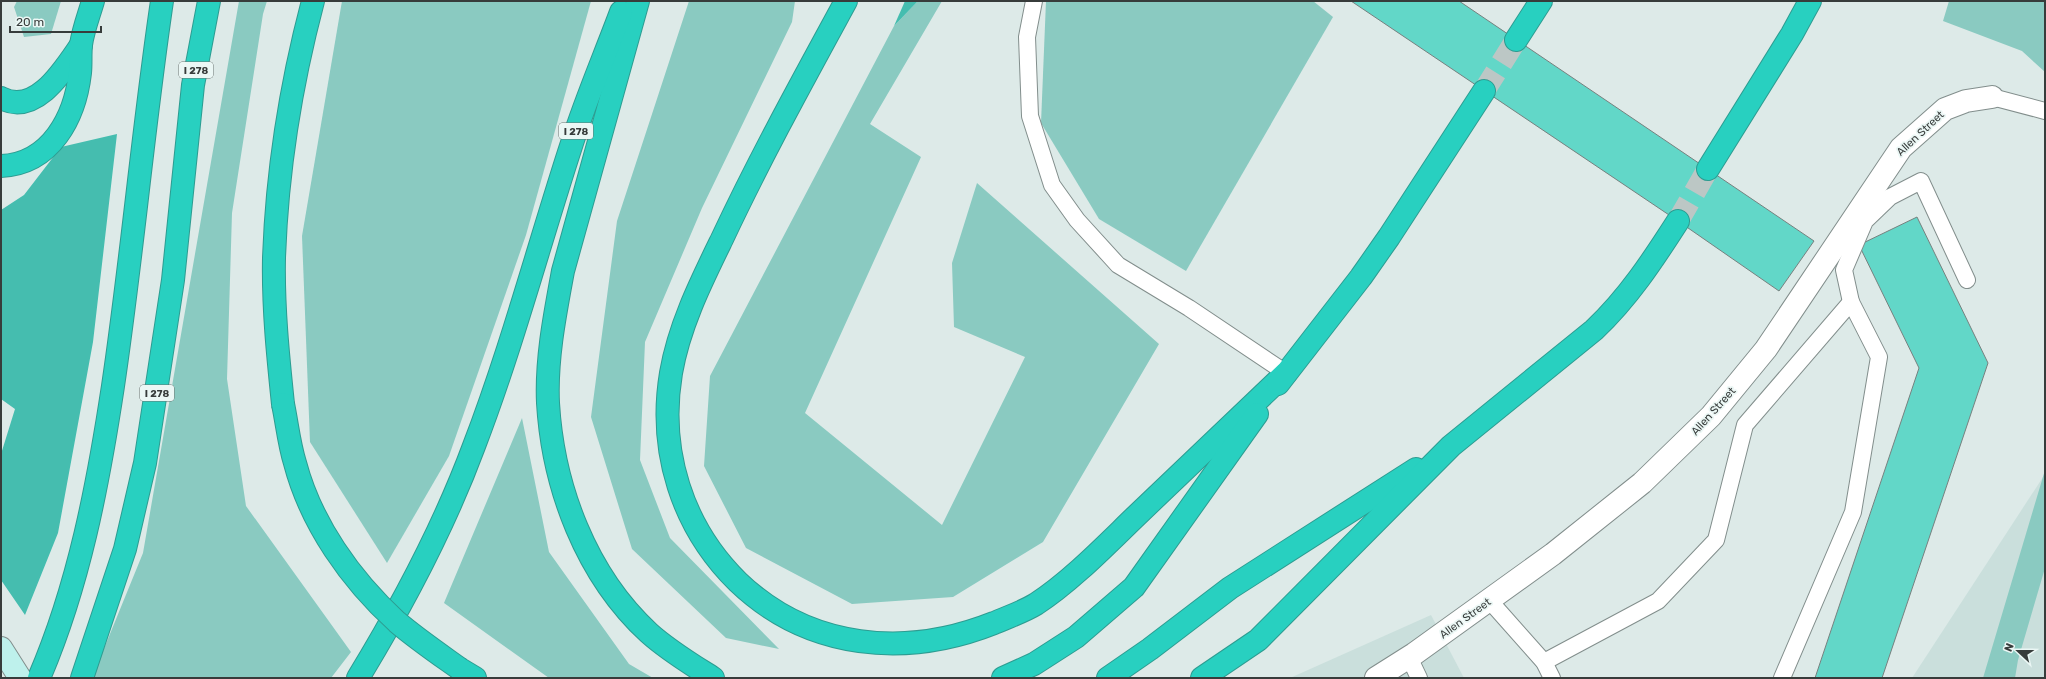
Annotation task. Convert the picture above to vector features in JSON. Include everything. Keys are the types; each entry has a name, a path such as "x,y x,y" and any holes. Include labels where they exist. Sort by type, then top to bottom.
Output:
{"highway":[{"path":"1,166 24,162 50,145 60,133 67,120 78,87 81,45 93,1"},
{"path":"39,678 71,588 84,543 107,426 125,299 151,78 162,1"},
{"name":"I 278","path":"82,678 125,549 145,463 173,280 193,85 209,1"},
{"path":"313,1 294,93 277,211 274,259 275,308 283,404 295,463 307,498 323,532 344,562 369,593 392,617 427,646 468,673"},
{"name":"I 278","path":"358,678 405,597 428,551 474,447 508,348 572,142 626,1"},
{"path":"638,1 564,271 555,314 548,403 554,450 564,494 580,535 598,570 620,602 649,632 678,657 713,678"},
{"path":"846,1 763,154 704,275 686,318 671,370 667,420 675,476 684,504 712,554 750,594 772,610 794,622 841,638 863,642 911,644 944,639 979,629 1007,618 1036,604 1092,557 1286,373"},
{"path":"1516,40 1541,1"},
{"path":"1708,169 1792,34 1810,1"},
{"path":"1,98 17,103 27,100 42,92 57,79 81,45"},
{"path":"1003,678 1034,664 1076,637 1134,587 1286,373 1361,277 1389,238 1484,91"},
{"path":"1202,678 1258,640 1451,446 1594,330 1614,311 1649,266 1678,221"},
{"path":"1108,678 1150,649 1230,588 1451,446"}],"street":[{"name":"Allen Street","path":"1376,678 1409,657 1553,554 1642,484 1711,416 1766,350 1901,148 1945,109 1966,101 1992,97"}],"lane":[{"path":"1034,1 1027,37 1030,116 1052,185 1077,220 1118,265 1189,308 1286,373"},
{"path":"1992,97 2045,111"},
{"path":"1782,678 1853,512 1879,357 1851,302 1844,270 1865,221 1890,197 1921,181 1967,280"},
{"path":"1544,662 1658,601 1716,540 1745,425 1851,302"},
{"path":"1489,600 1544,662 1552,678"},
{"path":"1409,657 1419,678"}],"shaded area":[{"path":"2045,474 2045,678 1912,678"},
{"path":"1431,615 1464,678 1290,678"}],"green space":[{"path":"17,1 61,1 51,34 24,37 14,7"},
{"path":"239,1 267,1 263,14 232,213 227,379 246,506 351,652 331,678 92,678 143,553"},
{"path":"342,1 591,1 526,235 449,456 387,563 310,442 302,236"},
{"path":"689,1 795,1 792,22 702,208 645,342 640,460 670,538 779,649 726,638 632,549 591,417 617,221"},
{"path":"905,1 918,1 894,26"},
{"path":"918,1 942,1 870,124 921,157 805,413 942,525 1025,357 954,327 952,263 977,183 1159,344 1043,542 953,597 852,604 746,548 704,466 710,376 894,26"},
{"path":"1046,1 1313,1 1333,17 1186,271 1099,219 1041,123"},
{"path":"1949,1 2045,1 2045,72 2022,51 1943,21"},
{"path":"117,134 93,342 58,533 25,615 1,580 1,454 15,409 1,399 1,210 24,195 61,147"},
{"path":"522,418 549,552 629,664 653,678 549,678 444,603"},
{"path":"2045,470 2045,568 2018,660 2015,678 1983,678"}],"building":[{"path":"1351,1 1459,1 1814,241 1779,291 1678,221"},
{"path":"1917,217 1988,363 1882,678 1815,678 1919,368 1859,245"}],"tunnel":[{"path":"1484,91 1516,40"},
{"path":"1678,221 1708,169"}]}
